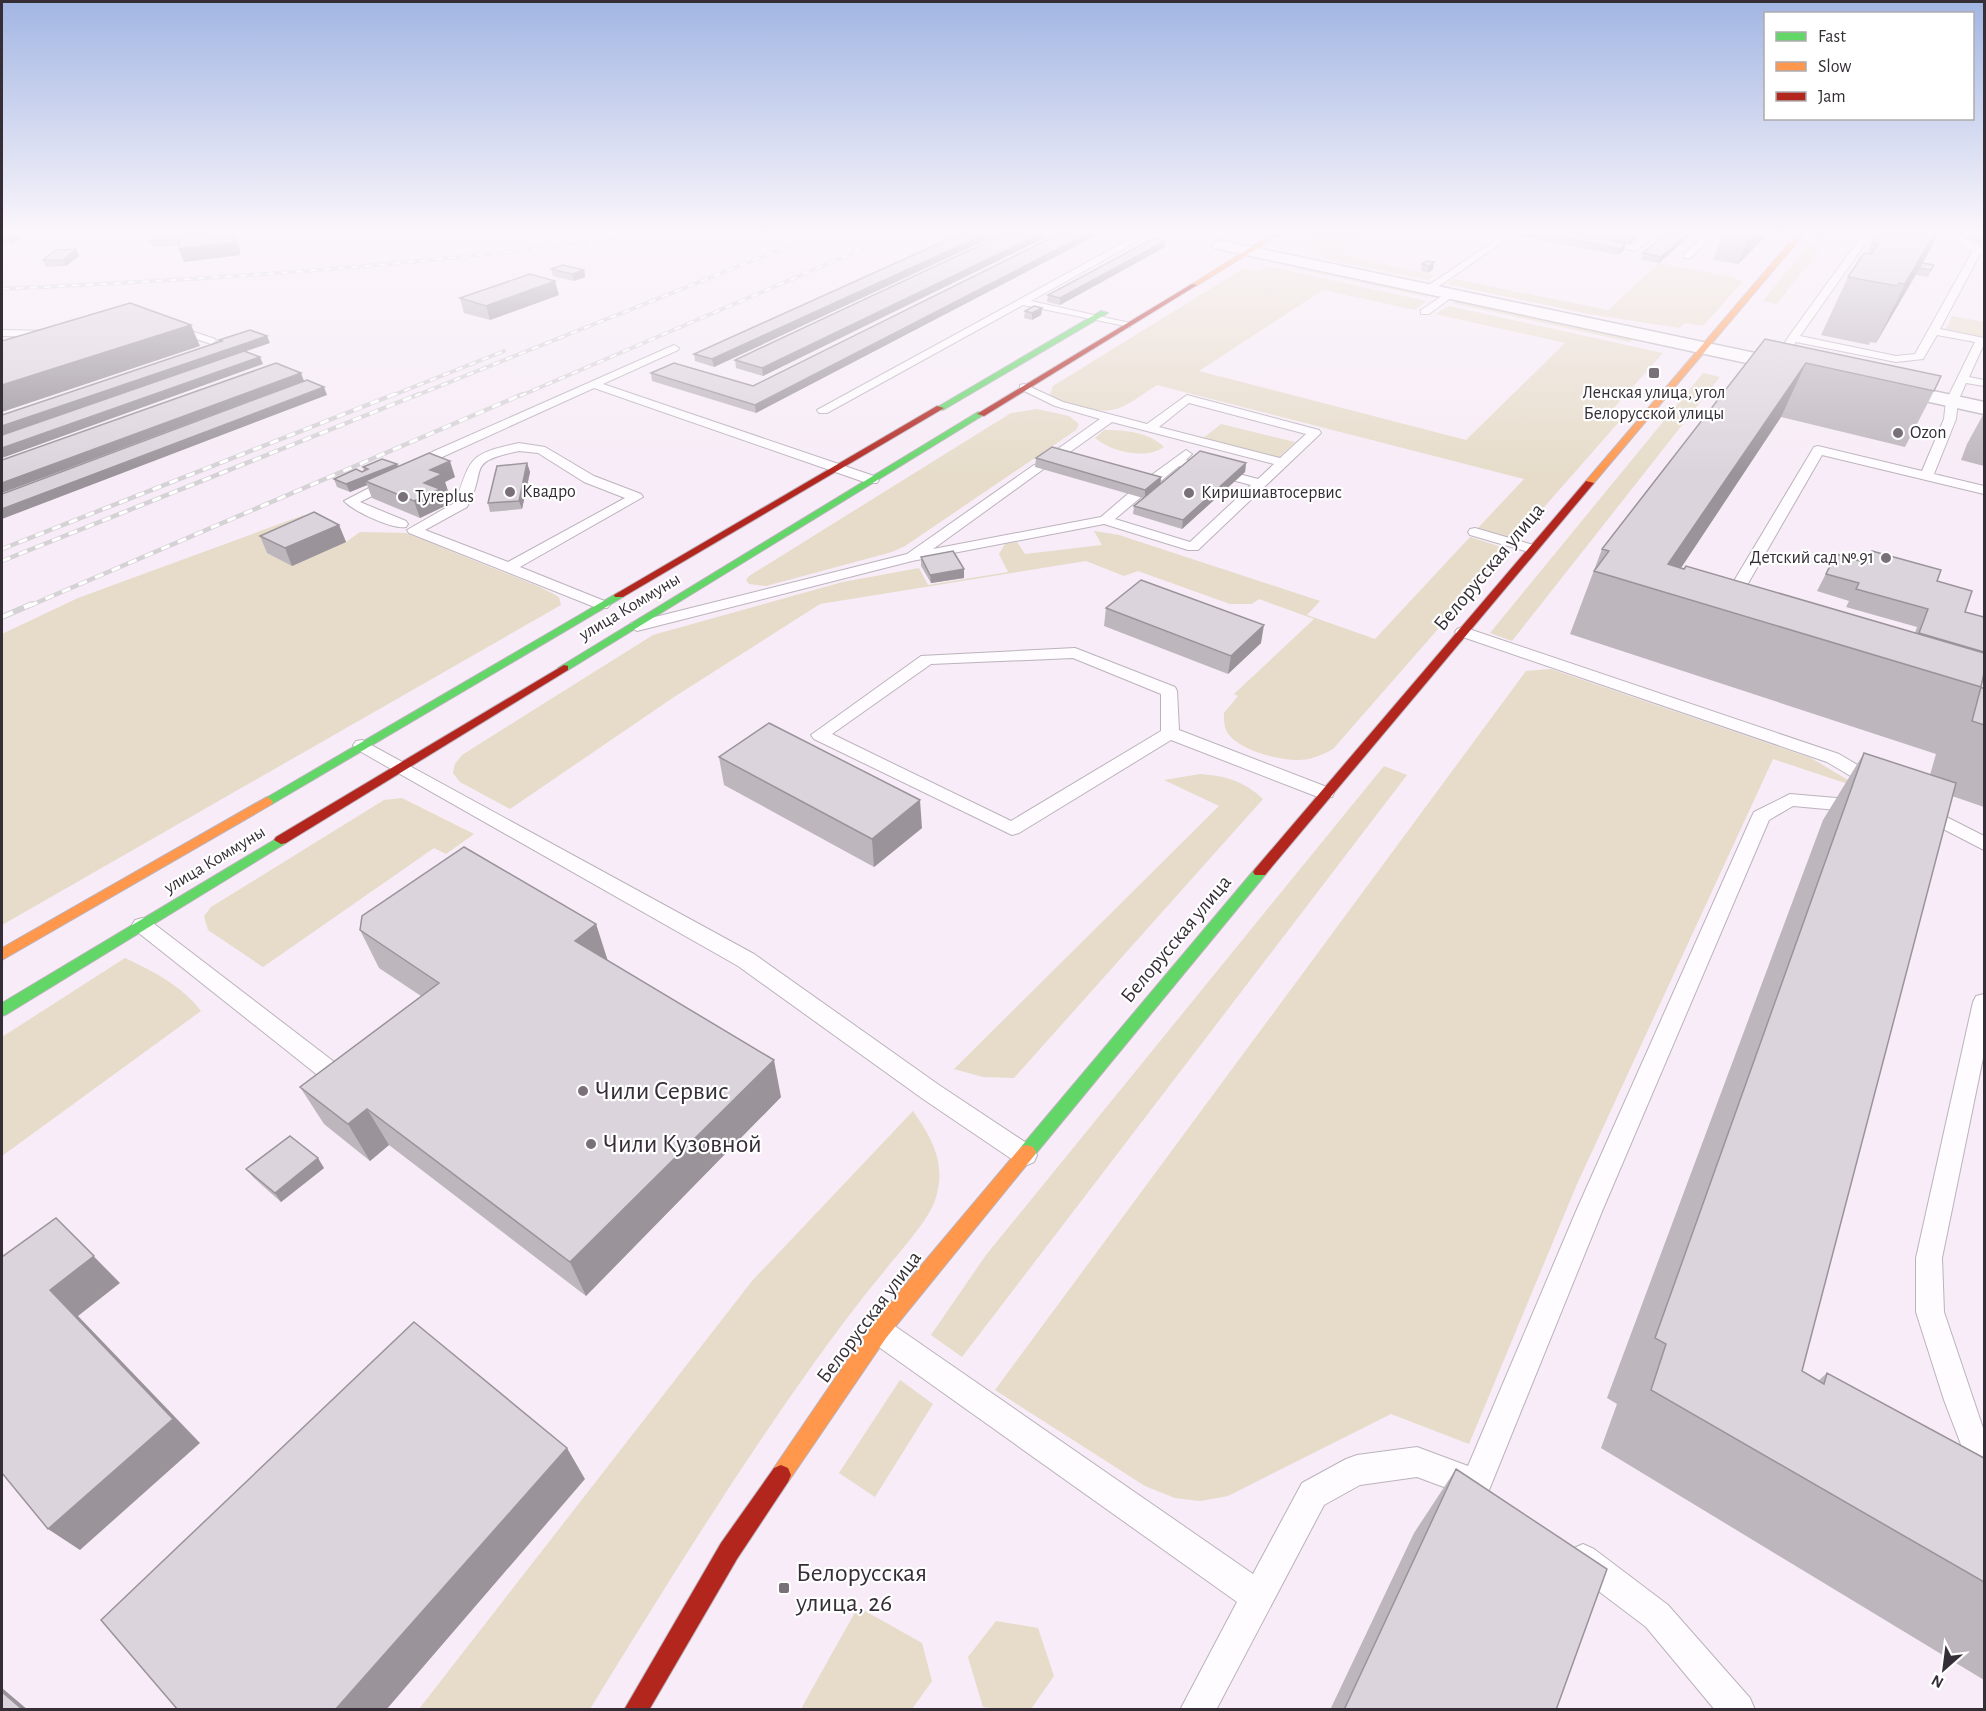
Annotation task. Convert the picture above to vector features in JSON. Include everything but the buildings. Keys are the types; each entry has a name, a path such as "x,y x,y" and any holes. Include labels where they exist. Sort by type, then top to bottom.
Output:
{"street":[{"name":"улица Коммуны","path":"2,956 1102,314"},
{"name":"улица Коммуны","path":"2,1010 1146,314"},
{"path":"1544,314 1812,371"},
{"name":"Белорусская улица","path":"636,1710 729,1551 879,1331 1325,793 1733,314"},
{"path":"1870,384 1984,408"}],"lane":[{"path":"823,410 1000,314"},
{"path":"1075,314 1126,326"},
{"path":"1786,349 1810,314"},
{"path":"1793,338 1911,360 1919,357 1944,314"},
{"path":"157,322 211,341"},
{"path":"1927,476 1950,419 1952,401 1983,340 1934,331"},
{"path":"2,333 72,334"},
{"path":"401,524 351,501 407,474 436,455 674,348"},
{"path":"1962,379 1984,383"},
{"path":"595,385 873,480"},
{"path":"1024,387 1059,404 1283,463"},
{"path":"632,627 912,557 1105,520 1193,547 1316,433 1188,399 1149,428"},
{"path":"1056,456 1108,418"},
{"path":"1151,482 1202,442"},
{"path":"508,568 636,497 589,479 542,450 519,447 488,454 473,468 462,504 414,530 508,568 602,605"},
{"path":"1720,619 1818,450 1984,490"},
{"path":"1177,462 1261,484"},
{"path":"912,557 1039,468"},
{"path":"1105,520 1135,495"},
{"path":"1475,532 1532,549"},
{"path":"1463,632 1833,758 1890,792"},
{"path":"1075,652 1169,691 1170,734 1012,829 820,735 927,658 1075,652"},
{"path":"1170,734 1325,793"},
{"path":"363,745 746,960 931,1092 1025,1155"},
{"path":"1476,1484 1590,1209 1761,816 1790,800 1872,808"},
{"path":"1907,808 1937,820 1984,844"},
{"path":"142,925 338,1078"},
{"path":"1984,1002 1929,1257 1930,1312 1958,1400 1975,1445 1984,1460"},
{"path":"879,1331 1258,1597"},
{"path":"1197,1710 1313,1494 1357,1470 1417,1462 1476,1484 1503,1503"},
{"path":"1557,1541 1657,1616 1738,1710"}],"shaded area":[{"path":"1170,314 1286,314 1199,371 1466,440 1565,343 1435,314 1485,314 1663,353 1612,410 1626,414 1516,539 1478,528 1524,479 1157,385 1127,404 1110,410 1089,409 1059,400 1050,394 1053,386"},
{"path":"1502,314 1516,314 1633,339 1630,342"},
{"path":"1589,314 1714,314 1703,326 1685,323 1679,328"},
{"path":"1952,316 1984,322 1984,337 1946,329"},
{"path":"1703,373 1720,377 1512,641 1490,633"},
{"path":"1037,409 1069,416 1079,424 1076,430 905,546 892,552 766,586 749,584 746,580 1011,413"},
{"path":"1221,424 1295,442 1278,458 1202,439"},
{"path":"1104,430 1128,431 1144,435 1164,447 1148,453 1129,453 1110,447 1095,438"},
{"path":"304,515 329,526 346,542 360,532 406,533 540,587 559,597 561,605 2,925 2,634 78,598"},
{"path":"1094,531 1119,535 1320,601 1307,615 1375,639 1470,537 1508,549 1333,749 1307,759 1279,758 1245,747 1229,735 1225,727 1224,713 1238,696 1234,694 1314,619 1259,599 1252,604 1230,604 1138,571 1124,576 1086,561 820,604 674,697 510,809 460,782 453,773 455,764 462,755 653,635 843,582 919,568 928,585 1008,572 999,554 1005,544 1017,542 1025,554 1102,545"},
{"path":"1551,669 1811,758 1863,789 1773,759 1577,1184 1469,1444 1391,1414 1228,1496 1200,1501 1175,1498 1145,1486 995,1390 1526,671"},
{"path":"1384,766 1407,775 962,1357 931,1335 986,1255"},
{"path":"1200,774 1234,780 1263,799 1014,1078 983,1077 954,1069 1219,806 1164,780"},
{"path":"402,798 474,834 446,854 434,848 263,967 208,930 204,916 211,907 384,800"},
{"path":"125,958 176,986 201,1011 2,1156 2,1037"},
{"path":"913,1111 927,1132 939,1165 938,1190 930,1211 840,1327 784,1405 699,1534 590,1709 419,1709 752,1281"},
{"path":"900,1380 933,1404 875,1497 839,1473"},
{"path":"858,1607 922,1643 932,1681 912,1709 803,1709 802,1707"},
{"path":"996,1621 1038,1628 1054,1676 1031,1709 983,1707 968,1657"}],"railway":[{"path":"415,396 620,314"},
{"path":"520,396 711,314"},
{"path":"391,396 504,351"},
{"path":"2,549 395,394"},
{"path":"2,561 419,394"},
{"path":"29,606 523,394"},
{"path":"2,617 32,604"}],"traffic: fast":[{"path":"940,408 1103,314"},
{"path":"564,668 981,414"},
{"path":"267,801 619,595"},
{"path":"2,1010 281,840"},
{"path":"1027,1152 1260,872"}],"traffic: slow":[{"path":"1589,483 1733,314"},
{"path":"2,955 267,801"},
{"path":"781,1475 879,1331 1027,1152"}],"traffic: jam":[{"path":"981,414 1146,314"},
{"path":"619,595 940,408"},
{"path":"1260,872 1589,483"},
{"path":"281,840 564,668"},
{"path":"636,1710 729,1551 781,1475"}],"place":[{"name":"Ленская улица, угол Белорусской улицы","path":"1654,373"},
{"name":"Ozon","path":"1898,433"},
{"name":"Квадро","path":"510,492"},
{"name":"Киришиавтосервис","path":"1189,493"},
{"name":"Tyreplus","path":"403,497"},
{"name":"Детский сад № 91","path":"1886,558"},
{"name":"Чили Сервис","path":"583,1091"},
{"name":"Чили Кузовной","path":"591,1144"},
{"name":"Белорусская улица, 26","path":"784,1588"}]}
